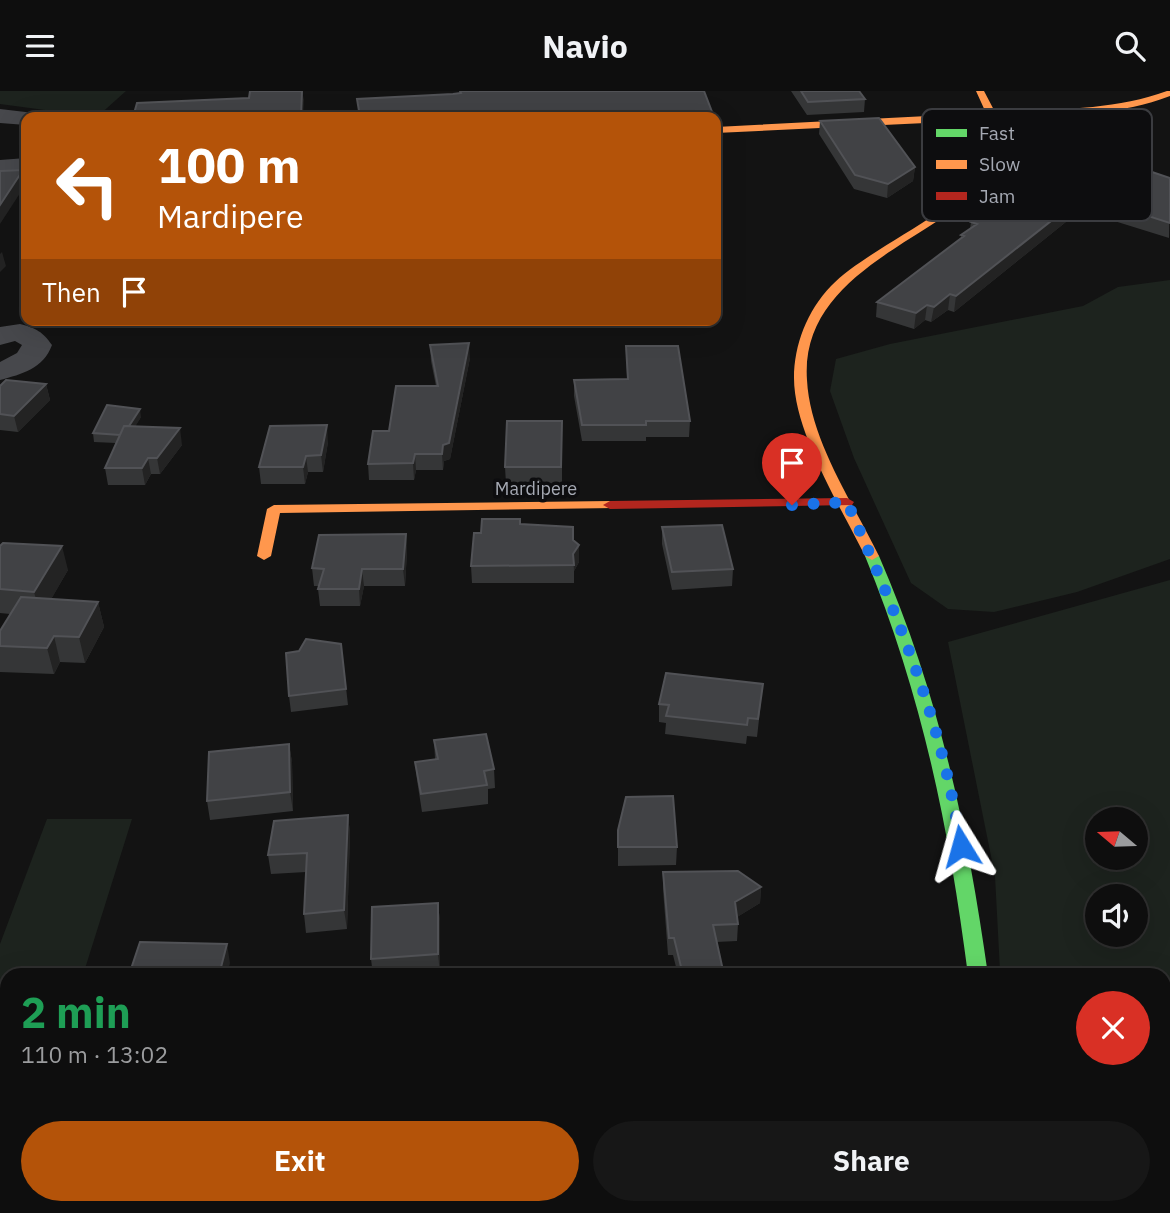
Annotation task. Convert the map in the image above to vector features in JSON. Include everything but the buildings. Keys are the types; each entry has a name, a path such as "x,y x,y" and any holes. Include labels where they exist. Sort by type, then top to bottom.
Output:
{"street":[{"path":"980,91 989,109"},
{"path":"1067,109 1130,104 1170,93"},
{"path":"0,116 21,118"},
{"path":"721,129 922,119"},
{"path":"0,167 21,165"},
{"path":"928,221 848,273 827,295 812,317 802,347 799,381 815,435 903,628 925,692 954,798 977,968"},
{"path":"0,372 17,366 35,352 37,345 25,334 7,334"},
{"name":"Mardipere","path":"264,556 274,509 847,502"}],"shaded area":[{"path":"0,91 126,91 103,112 60,112 0,104"},
{"path":"1170,280 1170,559 1077,592 994,612 948,609 911,583 854,458 830,391 836,359 890,344 1083,306 1118,287"},
{"path":"1170,580 1170,968 1000,968 995,876 948,642"},
{"path":"47,819 132,819 85,968 0,968 0,944"}],"traffic: fast":[{"path":"872,556 912,657 928,709 953,814 977,968"}],"traffic: slow":[{"path":"980,91 988,109"},
{"path":"1092,109 1144,103 1170,93"},
{"path":"721,130 922,119"},
{"path":"872,556 828,468 809,421 802,398 800,378 804,343 815,314 834,290 856,269 929,221"},
{"path":"264,556 274,509 610,505"}],"traffic: jam":[{"path":"610,505 847,502"}],"route":[{"path":"792,505 847,502 903,628 925,692 954,798 961,846"}]}
